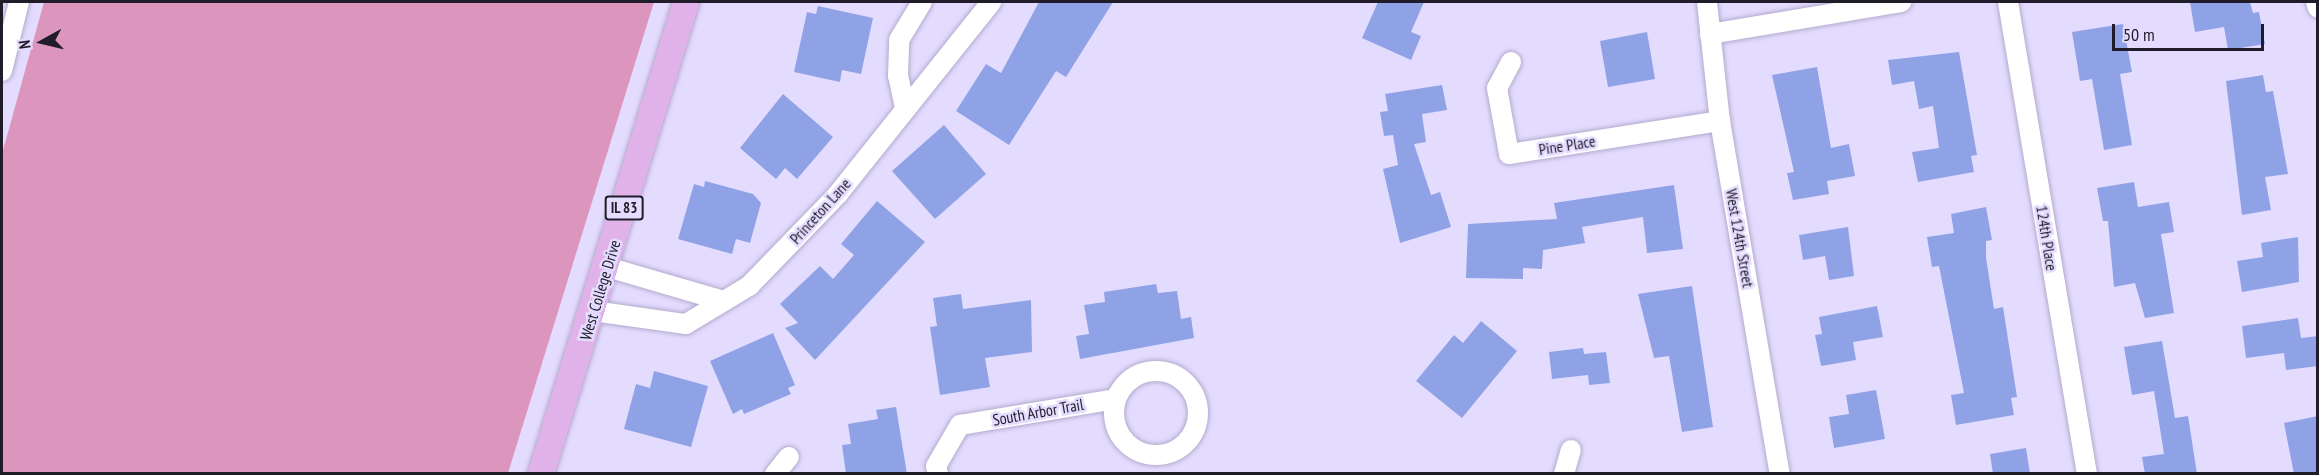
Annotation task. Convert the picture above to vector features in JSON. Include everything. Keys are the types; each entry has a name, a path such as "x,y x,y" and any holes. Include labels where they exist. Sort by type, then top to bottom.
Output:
{"main road":[{"name":"West College Drive","path":"541,474 607,267 686,2"}],"street":[{"path":"2,72 19,2"},
{"path":"905,108 898,76 899,40 922,2"},
{"name":"Princeton Lane","path":"593,311 686,324 708,315 724,301 749,286 838,194 991,2"},
{"name":"West 124th Street","path":"1707,2 1720,121 1780,474"},
{"path":"1710,34 1901,2"},
{"name":"124th Place","path":"2008,2 2087,474"},
{"path":"2316,2 2318,8"},
{"name":"Pine Place","path":"1511,62 1497,88 1509,154 1720,121"},
{"path":"607,267 724,301"},
{"path":"1171,374 1196,403 1195,429 1176,450 1148,455 1134,450 1116,428 1116,399 1138,375 1171,374"},
{"name":"South Arbor Trail","path":"938,474 936,466 960,425 1116,399"},
{"path":"1564,474 1571,450"},
{"path":"775,474 790,465"}],"shaded area":[{"path":"44,2 654,2 508,473 2,473 2,154"}],"building":[{"path":"1039,2 1113,2 1066,77 1056,71 1009,145 956,111 986,64 1001,73"},
{"path":"1378,2 1424,2 1411,32 1421,36 1411,60 1362,38"},
{"path":"2190,2 2250,2 2253,13 2259,12 2265,44 2228,50 2224,27 2195,32"},
{"path":"818,6 873,18 861,74 842,70 840,82 794,72 807,12 816,14"},
{"path":"2123,24 2132,72 2120,74 2132,145 2104,150 2092,79 2080,81 2072,32"},
{"path":"1647,32 1655,79 1608,87 1600,41"},
{"path":"1959,52 1977,155 1971,156 1974,172 1918,182 1912,152 1939,148 1933,106 1919,109 1914,81 1892,85 1888,60"},
{"path":"1817,67 1831,148 1849,144 1855,176 1827,181 1829,194 1793,200 1787,173 1794,172 1772,75"},
{"path":"2263,75 2266,92 2273,91 2288,174 2265,177 2271,210 2242,215 2226,81"},
{"path":"1442,85 1447,110 1422,114 1426,142 1414,144 1431,195 1440,192 1451,227 1400,243 1383,169 1398,165 1393,135 1384,136 1380,112 1388,111 1385,94"},
{"path":"783,94 833,137 797,179 785,168 776,179 740,148"},
{"path":"944,125 986,174 935,219 892,171"},
{"path":"705,181 753,194 761,203 750,243 736,239 732,254 678,239 694,184 704,187"},
{"path":"2134,182 2138,207 2169,202 2174,232 2161,234 2174,313 2145,318 2135,283 2114,287 2108,221 2103,221 2097,188"},
{"path":"1674,185 1683,249 1647,253 1643,217 1582,227 1585,243 1543,250 1542,269 1523,268 1523,279 1466,278 1468,224 1557,219 1554,203"},
{"path":"877,201 925,242 815,360 785,328 798,323 780,304 820,266 833,279 854,255 841,244"},
{"path":"1986,207 1992,240 1986,241 1986,258 1994,309 2003,307 2017,397 2011,398 2014,415 1956,425 1951,395 1964,393 1939,266 1932,267 1927,237 1954,233 1951,214"},
{"path":"1848,227 1854,276 1829,280 1825,256 1803,260 1799,235"},
{"path":"2298,237 2299,282 2242,292 2237,261 2263,257 2261,243"},
{"path":"1156,284 1158,293 1177,291 1181,319 1191,317 1194,338 1080,359 1076,336 1089,334 1084,305 1105,302 1104,292"},
{"path":"1692,286 1713,427 1682,432 1669,356 1654,358 1638,294"},
{"path":"961,294 963,309 1031,300 1032,352 985,358 990,387 940,395 930,327 937,326 933,298"},
{"path":"1877,306 1883,337 1853,342 1856,360 1821,366 1815,335 1822,334 1819,317"},
{"path":"2298,318 2301,338 2318,336 2318,366 2286,370 2284,353 2246,358 2242,326"},
{"path":"1481,321 1517,351 1462,418 1416,381 1454,335 1463,343"},
{"path":"773,333 795,385 788,388 791,394 744,414 742,409 733,414 710,361"},
{"path":"2162,341 2175,418 2188,416 2197,474 2145,474 2142,457 2164,454 2154,391 2132,395 2124,347"},
{"path":"1583,348 1584,354 1606,352 1610,383 1589,385 1588,375 1552,379 1549,352"},
{"path":"654,371 708,386 691,447 624,429 636,384 650,388"},
{"path":"1876,390 1885,439 1834,448 1829,417 1849,414 1846,395"},
{"path":"896,407 907,474 846,474 842,445 851,444 848,424 878,419 876,410"},
{"path":"2318,416 2318,474 2294,474 2284,423"},
{"path":"2026,448 2030,474 1993,474 1990,454"}]}
